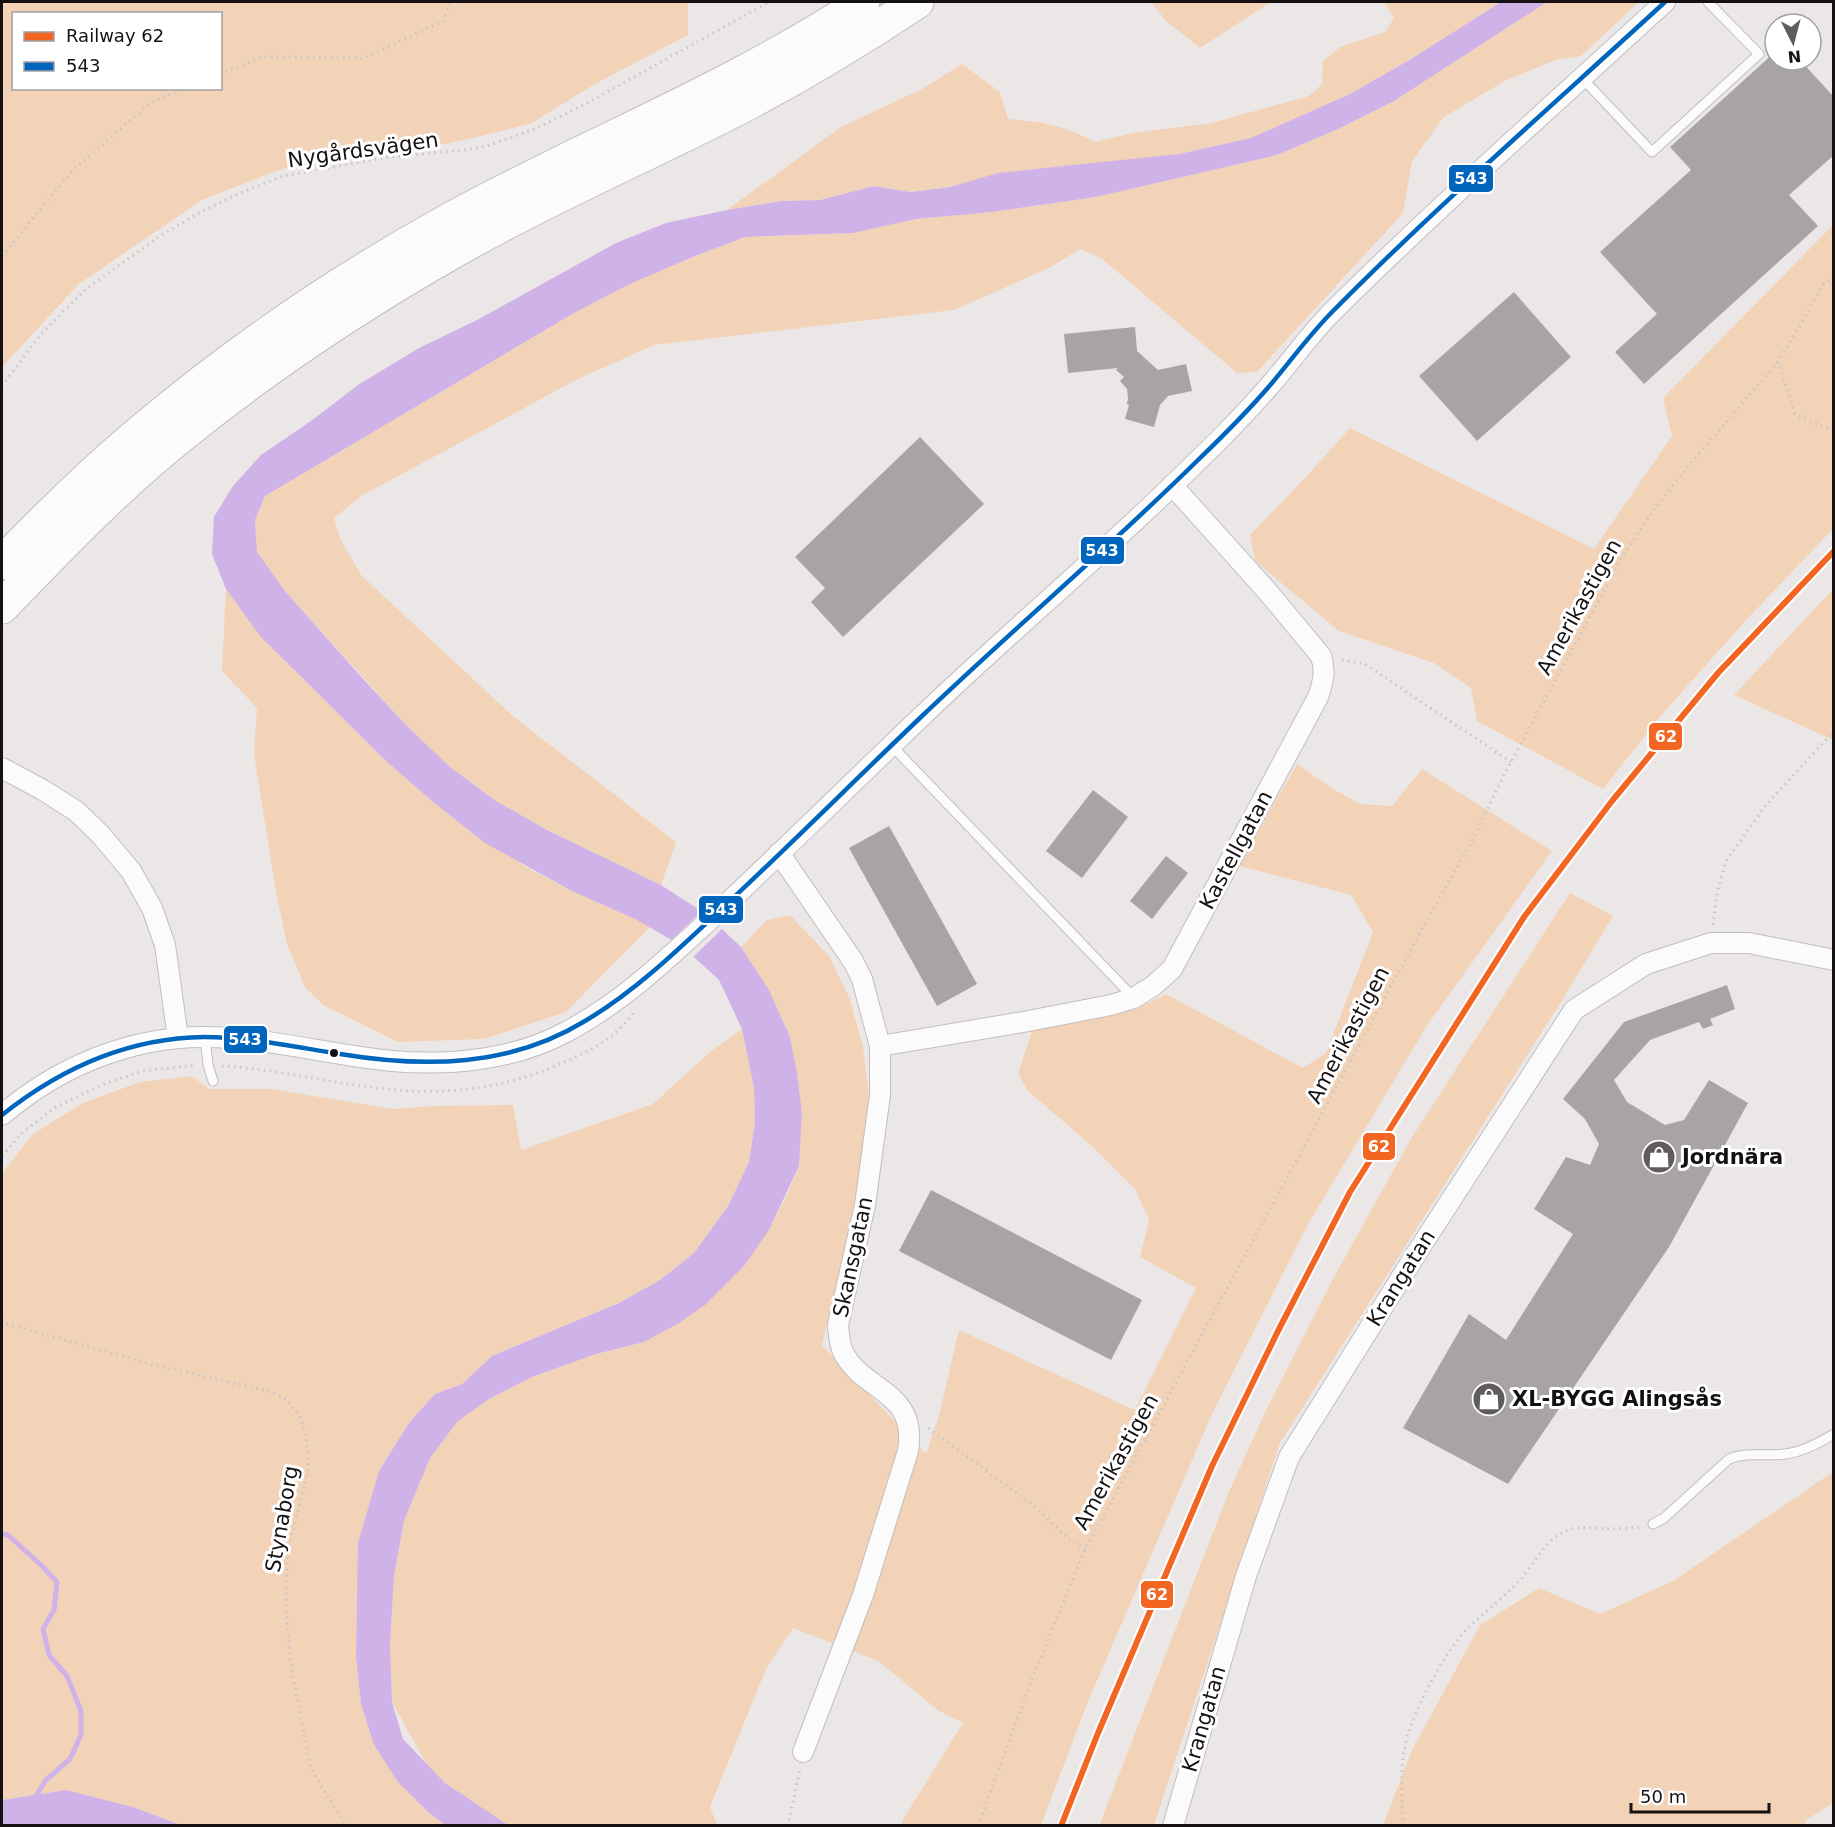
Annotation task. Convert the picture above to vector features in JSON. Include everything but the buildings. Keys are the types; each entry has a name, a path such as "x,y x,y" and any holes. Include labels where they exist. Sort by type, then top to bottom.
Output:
{"highway":[{"path":"2,563 86,480 145,427 246,349 303,309 450,219 729,79 863,2"},
{"path":"2,608 109,499 180,436 255,377 317,334 388,289 461,247 743,106 854,44 917,2"}],"street":[{"path":"2,1115 45,1081 98,1057 141,1043 205,1037 257,1041 391,1061 476,1060 520,1051 564,1034 613,1004 649,976 891,746 1172,485 1268,388 1329,315 1665,2"},
{"path":"1172,485 1267,591 1321,656"},
{"name":"Kastellgatan","path":"880,1046 1082,1011 1134,998 1173,969 1318,697 1325,666 1321,656"},
{"path":"2,768 43,790 76,812 100,834 131,871 152,908 165,945 178,1038"},
{"name":"Skansgatan","path":"779,853 853,962 862,980 880,1046 880,1095 865,1205 838,1325 839,1341 849,1360 893,1399 902,1409 907,1421"},
{"name":"Krangatan","path":"1173,1826 1245,1576 1289,1457 1416,1254 1574,1010 1646,964 1711,943 1749,943 1833,960"},
{"path":"803,1752 849,1633 887,1518 908,1451 907,1421"}],"lane":[{"path":"1582,78 1652,152 1759,54 1708,2"},
{"path":"891,746 1134,998"},
{"path":"205,1037 208,1065 213,1081"},
{"path":"1653,1524 1673,1510 1729,1459 1739,1455 1784,1454 1797,1451 1833,1434"}],"path":[{"path":"222,73 263,57 364,58 443,21 451,2"},
{"name":"Nygårdsvägen","path":"2,386 41,334 86,289 160,236 201,212 283,176 389,157 465,150 490,145 535,129 589,102 769,2"},
{"path":"2,256 72,171 150,103 181,90"},
{"name":"Amerikastigen","path":"907,1421 916,1420 946,1441 1033,1505 1070,1540 1085,1550 1470,845 1511,762 1623,556 1652,512 1690,464 1778,362 1824,284 1833,277"},
{"path":"1778,362 1795,414 1833,432"},
{"path":"1321,656 1365,664 1511,762"},
{"path":"1711,943 1717,893 1726,861 1766,805 1833,731"},
{"path":"2,1156 22,1133 54,1108 99,1086 142,1071 177,1066 208,1065"},
{"name":"Stynaborg","path":"2,1320 7,1324 155,1365 265,1390 286,1398 300,1417 306,1436 309,1467 287,1555 286,1611 291,1666 311,1769 346,1826"},
{"path":"1402,1826 1404,1751 1413,1721 1427,1691 1465,1631 1521,1578 1539,1553 1553,1539 1569,1529 1628,1528 1653,1524"},
{"path":"978,1826 1033,1676 1085,1550"},
{"path":"788,1826 803,1752"}],"shaded area":[{"path":"2,2 688,2 688,35 595,84 530,124 419,149 364,154 282,169 202,200 79,284 2,367"},
{"path":"1151,2 1271,2 1200,48 1166,21"},
{"path":"1384,2 1501,2 1411,59 1350,94 1251,138 1179,154 910,192 874,186 820,200 782,201 727,210 841,127 922,89 962,64 1000,92 1008,119 1053,125 1095,142 1133,133 1211,123 1309,96 1322,84 1323,61 1340,47 1385,32 1394,18"},
{"path":"1501,2 1547,2 1394,101 1338,129 1277,155 1096,197 992,212 916,219 853,233 745,237 695,256 630,284 574,313 265,496 255,520 257,552 285,591 365,681 450,767 496,801 547,830 661,885 706,914 741,947 769,990 790,1037 797,1073 802,1113 799,1166 769,1230 744,1266 705,1305 679,1323 644,1342 596,1354 532,1377 489,1399 458,1421 430,1458 404,1521 394,1576 390,1645 392,1702 403,1739 445,1783 508,1825 445,1825 428,1812 398,1782 374,1745 361,1704 356,1657 358,1543 379,1471 409,1423 435,1394 462,1384 492,1356 619,1303 660,1280 694,1253 728,1206 749,1162 755,1122 754,1088 742,1029 719,980 682,946 635,919 572,891 485,843 386,761 260,636 226,589 212,554 214,517 233,486 261,455 358,385 419,348 479,319 616,243 666,223 727,210 782,201 820,200 874,186 910,192 950,187 998,173 1179,154 1251,138 1350,94 1411,59"},
{"path":"1547,2 1639,2 1581,56 1555,60 1505,81 1444,117 1412,161 1403,213 1257,372 1237,373 1101,258 1080,249 1051,267 954,310 654,345 576,380 363,495 334,518 341,540 361,575 514,717 676,842 661,885 547,830 496,801 450,767 408,727 285,591 257,552 255,520 265,496 574,313 630,284 695,256 745,237 853,233 916,219 992,212 1096,197 1277,155 1338,129 1394,101"},
{"path":"1833,225 1833,529 1749,617 1663,713 1603,789 1477,721 1471,688 1434,663 1339,631 1255,561 1250,535 1350,428 1594,549 1672,436 1663,398"},
{"path":"226,589 260,636 386,761 433,802 526,867 650,927 566,1012 484,1039 398,1042 323,1005 305,987 287,944 276,892 254,754 257,708 222,671"},
{"path":"1833,589 1833,740 1734,695"},
{"path":"1297,764 1335,790 1361,804 1392,806 1422,769 1552,851 1426,1027 1307,1226 1212,1414 1087,1704 1041,1825 903,1825 902,1821 963,1723 939,1711 878,1661 793,1628 766,1669 710,1807 717,1825 508,1825 445,1783 426,1763 392,1702 390,1645 394,1576 404,1521 430,1458 458,1421 489,1399 532,1377 596,1354 644,1342 769,1230 799,1166 802,1113 790,1037 769,990 741,947 767,920 790,915 829,956 849,997 863,1046 870,1108 852,1217 822,1345 926,1454 939,1415 959,1330 1135,1410 1196,1288 1140,1257 1149,1220 1135,1189 1094,1148 1027,1090 1018,1073 1032,1031 1137,1009 1166,994 1303,1068 1326,1053 1373,932 1351,895 1239,866"},
{"path":"1570,893 1613,916 1561,1002 1280,1443 1154,1825 1099,1826 1228,1494 1266,1410 1334,1277 1412,1137"},
{"path":"742,1029 754,1088 755,1122 749,1162 728,1206 694,1253 660,1280 619,1303 492,1356 462,1384 435,1394 357,1592 356,1657 361,1704 374,1745 398,1781 428,1812 445,1825 181,1825 133,1807 66,1790 2,1800 2,1173 33,1134 83,1103 140,1082 192,1076 209,1089 271,1089 393,1109 513,1105 521,1150 653,1104 711,1051"},
{"path":"1833,1472 1833,1803 1806,1820 1805,1825 1383,1825 1412,1750 1480,1625 1539,1588 1600,1614 1673,1581"},
{"path":"66,1790 133,1807 181,1825 2,1825 2,1800"}],"pier":[{"path":"704,909 724,927 691,959 669,942"}],"waterway":[{"path":"2,1534 8,1535 57,1582 54,1610 43,1629 49,1655 67,1676 81,1711 81,1735 70,1759 46,1780 34,1799"}],"rail line":[{"name":"62","path":"1061,1826 1098,1733 1212,1466 1350,1192 1524,917 1612,801 1718,673 1834,551"}],"transit line":[{"name":"543","path":"2,1115 48,1083 72,1070 122,1050 149,1043 221,1037 372,1058 435,1062 466,1060 527,1048 556,1036 605,1008 679,949 955,685 1165,492 1245,413 1325,319 1373,271 1455,193 1665,2"}],"place":[{"name":"Jordnära","path":"1659,1157"},
{"name":"XL-BYGG Alingsås","path":"1489,1399"}]}
